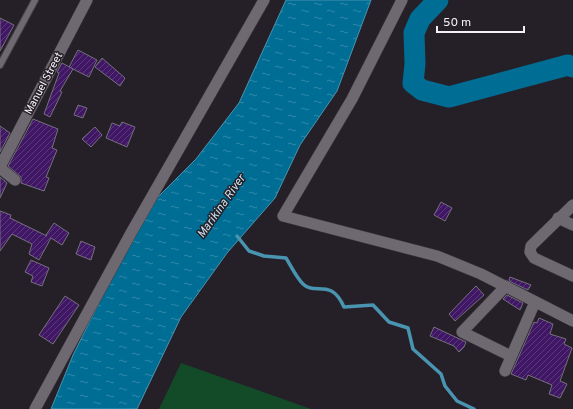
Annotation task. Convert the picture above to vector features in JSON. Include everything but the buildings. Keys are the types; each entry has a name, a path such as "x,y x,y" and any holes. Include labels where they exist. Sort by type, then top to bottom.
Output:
{"street":[{"name":"Manuel Street","path":"0,168 87,0"},
{"path":"34,409 131,233 264,0"},
{"path":"402,0 352,99 283,216 437,256 506,286 573,320"},
{"path":"0,168 15,180"},
{"path":"573,205 531,246 530,252 534,258 573,276"},
{"path":"558,218 573,225"},
{"path":"506,286 462,332 511,356"},
{"path":"505,371 535,302"}],"lane":[{"path":"0,64 35,0"}],"green space":[{"path":"181,363 311,409 159,409"}],"water":[{"name":"Marikina River","path":"286,0 371,0 337,91 300,145 275,198 227,253 181,317 137,409 51,409 73,355 114,273 155,200 196,159 239,103"}],"waterway":[{"path":"438,0 420,19 414,33 415,64 413,83 422,90 449,97 568,65 573,67"},
{"path":"237,236 249,251 264,256 286,258 303,284 308,287 334,292 344,307 373,305 389,322 408,328 413,349 441,374 445,386 457,401 474,409"}]}
